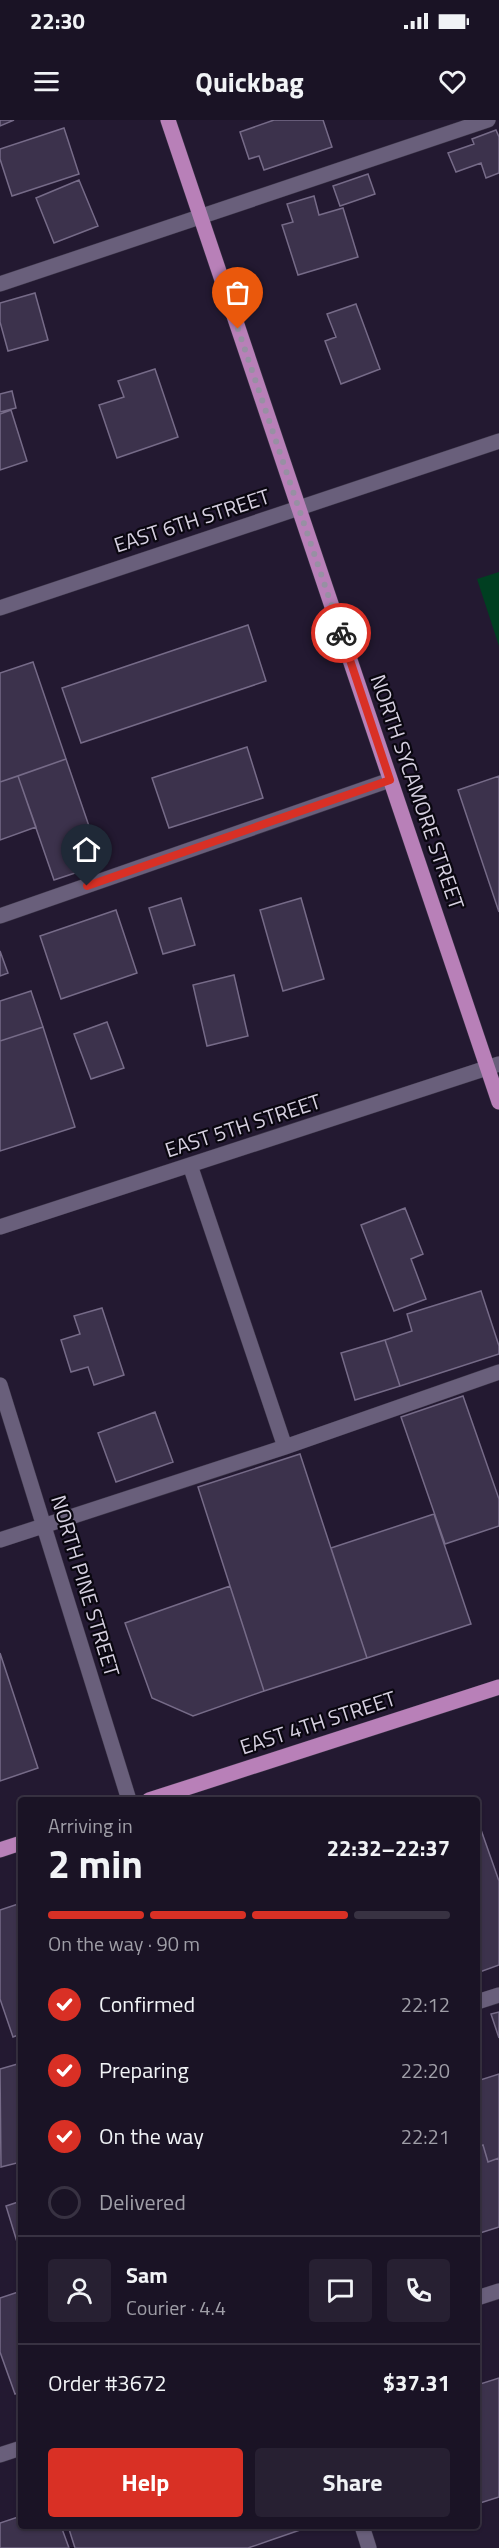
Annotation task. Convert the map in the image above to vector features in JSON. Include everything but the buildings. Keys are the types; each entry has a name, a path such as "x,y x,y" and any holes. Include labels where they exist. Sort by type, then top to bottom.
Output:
{"main road":[{"name":"NORTH SYCAMORE STREET","path":"168,120 390,780 493,1066 499,1102"},
{"name":"EAST 4TH STREET","path":"158,1797 499,1687"},
{"path":"0,1850 18,1844"}],"street":[{"path":"0,284 488,120"},
{"name":"EAST 6TH STREET","path":"0,608 499,441"},
{"path":"0,916 390,780"},
{"name":"EAST 5TH STREET","path":"0,1227 493,1066"},
{"path":"190,1165 285,1447"},
{"path":"0,1540 285,1447 499,1372"},
{"name":"NORTH PINE STREET","path":"0,1385 46,1526 128,1797"},
{"path":"480,2001 499,1995"},
{"path":"480,2297 499,2291"},
{"path":"0,2455 18,2449"},
{"path":"363,2529 369,2548"}],"green space":[{"path":"499,572 499,646 477,579"}],"way so far":[{"path":"238,329 341,633"}],"route":[{"path":"87,886 390,780 341,633"}]}
